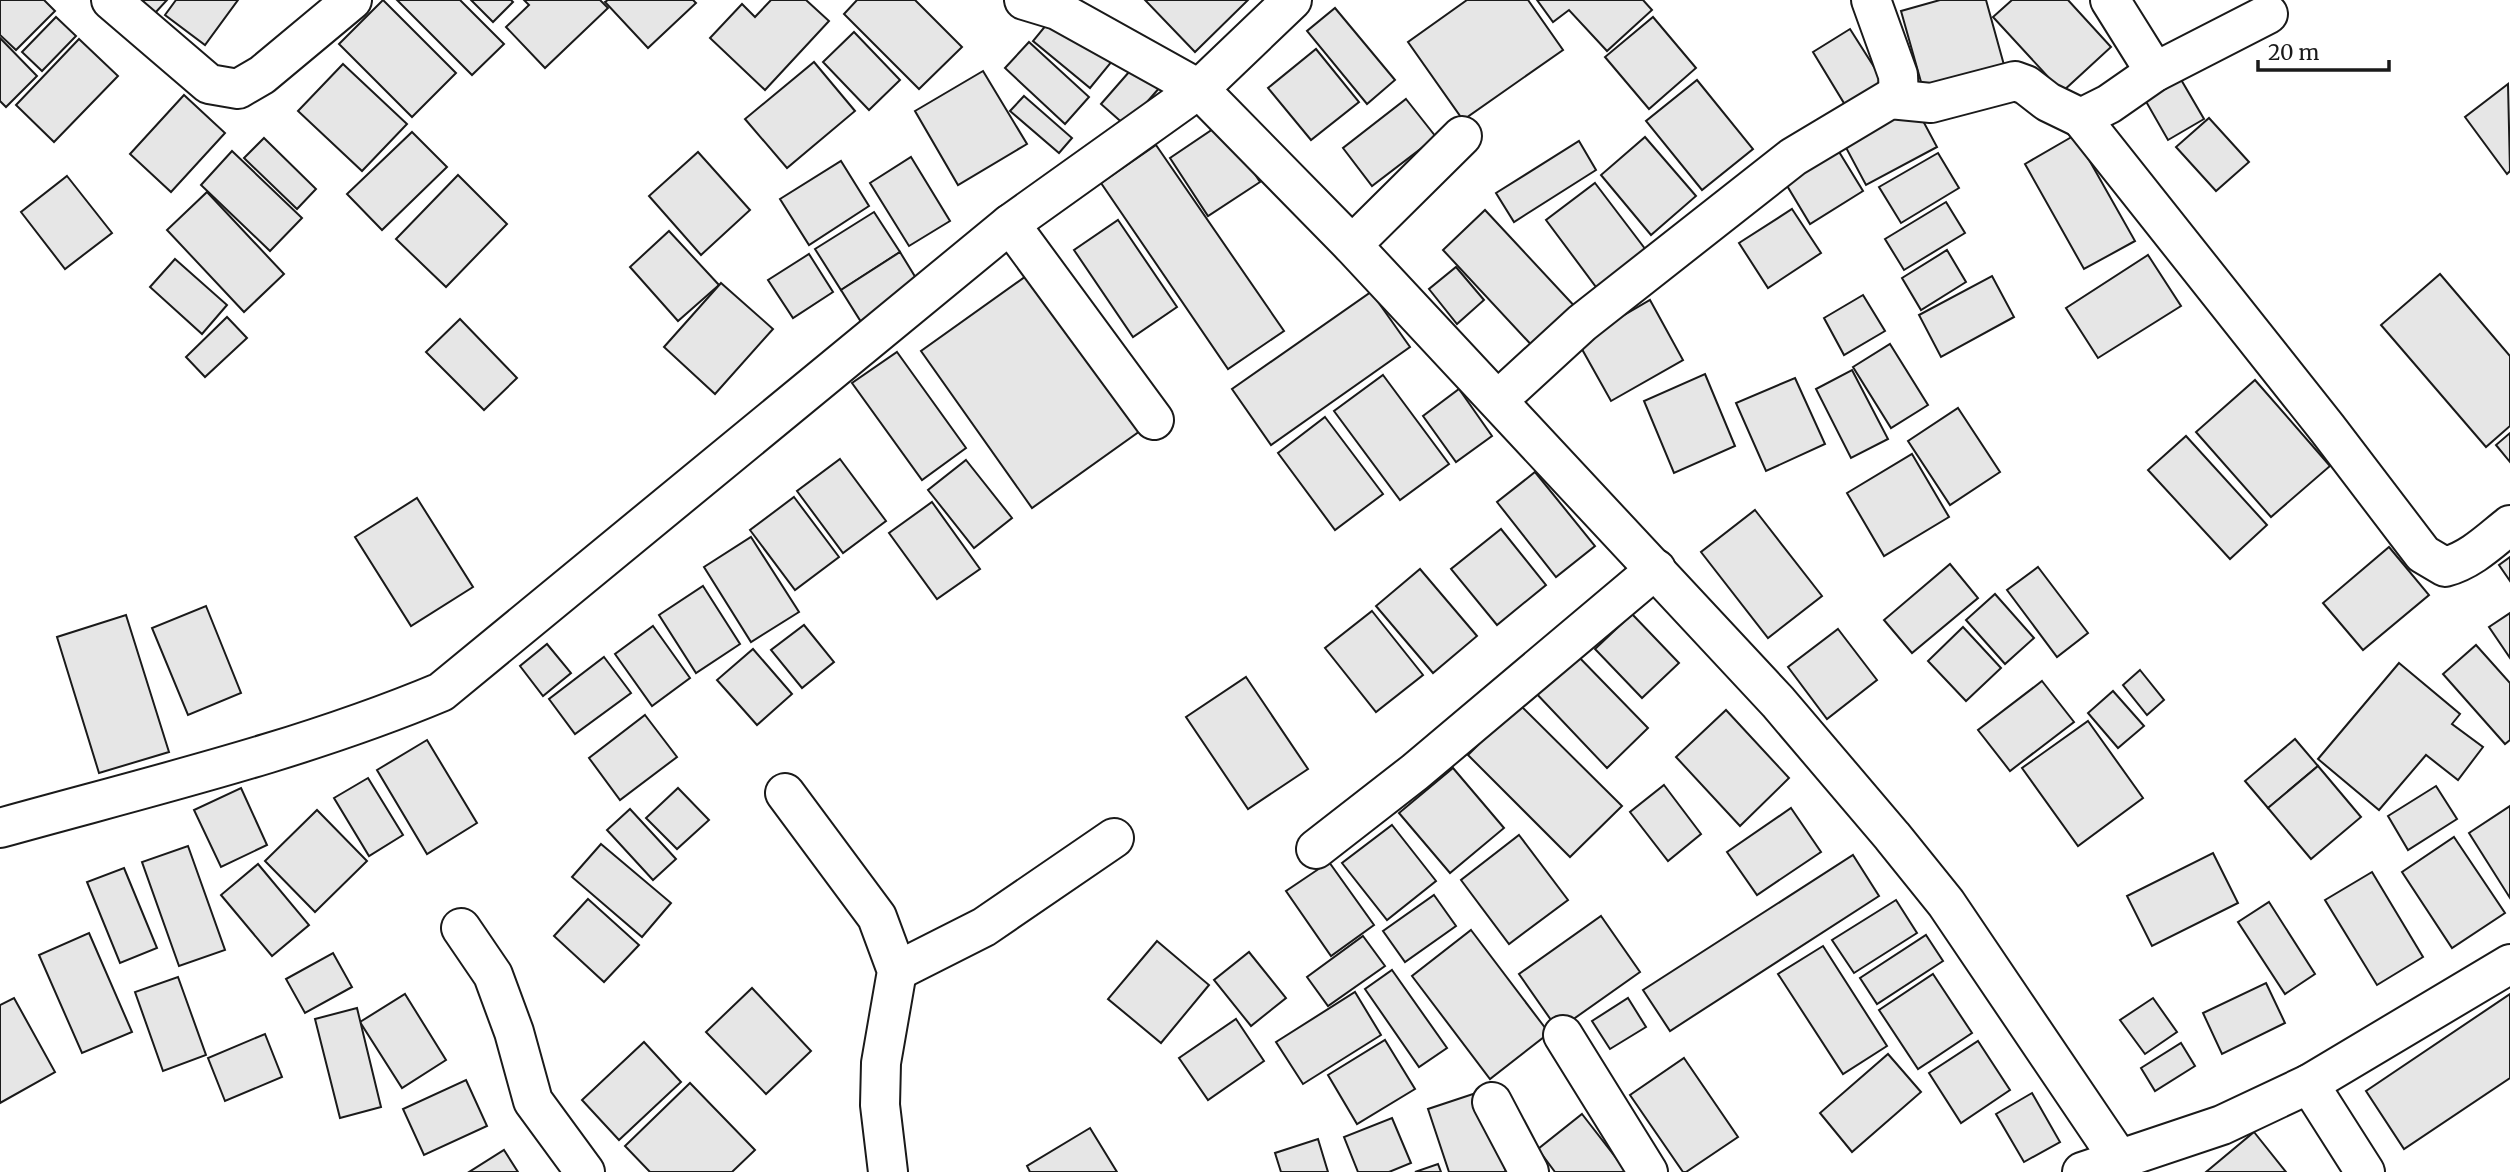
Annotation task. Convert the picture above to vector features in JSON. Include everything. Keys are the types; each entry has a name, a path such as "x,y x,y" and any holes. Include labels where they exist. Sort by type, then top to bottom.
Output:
{"street":[{"path":"111,0 209,84 238,89 262,75 352,0"},
{"path":"1024,0 1057,10 1199,89 1498,400 1778,702 1946,903 2119,1159"},
{"path":"0,828 388,714 441,692 1010,225 1199,89 1292,0"},
{"path":"1871,0 1898,75 1899,98"},
{"path":"2110,0 2155,72"},
{"path":"2081,118 2109,104 2155,72 2268,14"},
{"path":"1498,400 1582,323 1793,157 1881,103 1899,98 1931,103 2015,81 2026,85 2048,102 2081,118 2327,428 2423,554 2445,567 2456,564 2467,559 2510,524"},
{"path":"1352,246 1462,136"},
{"path":"1010,225 1154,420"},
{"path":"1316,849 1415,772 1656,569"},
{"path":"785,793 877,917 897,971 881,1063 880,1105 888,1172"},
{"path":"897,971 984,927 1114,838"},
{"path":"461,928 493,975 514,1032 533,1101 585,1172"},
{"path":"2082,1172 2222,1125 2309,1084 2510,964"},
{"path":"1563,1035 1648,1172"},
{"path":"2309,1084 2365,1172"},
{"path":"1492,1102 1529,1172"}],"building":[{"path":"0,0 44,0 55,11 16,50 0,35"},
{"path":"141,0 167,0 155,13"},
{"path":"176,0 238,0 205,45 165,15"},
{"path":"383,0 456,73 412,117 339,44"},
{"path":"397,0 460,0 504,44 472,75"},
{"path":"471,0 511,0 513,2 493,22"},
{"path":"524,0 600,0 608,8 545,68 506,27 529,5"},
{"path":"693,0 696,3 648,48 605,2"},
{"path":"771,0 806,0 829,21 765,90 710,38 742,4 755,17"},
{"path":"857,0 915,0 962,47 919,89 844,14"},
{"path":"1145,0 1248,0 1195,52"},
{"path":"1467,0 1528,0 1563,50 1463,120 1408,42"},
{"path":"1537,0 1643,0 1652,10 1607,51 1569,10 1553,22"},
{"path":"1940,0 1986,0 2004,65 1923,89 1901,11"},
{"path":"2012,0 2068,0 2111,47 2062,92 1993,17"},
{"path":"1335,8 1395,80 1367,104 1307,31"},
{"path":"1056,13 1113,60 1090,88 1033,41"},
{"path":"56,17 76,36 42,71 22,52"},
{"path":"1653,17 1696,68 1649,109 1605,57"},
{"path":"1850,29 1888,89 1850,113 1813,52"},
{"path":"854,32 900,80 869,110 823,62"},
{"path":"0,38 37,76 6,107 0,101"},
{"path":"79,39 118,76 54,142 16,105"},
{"path":"1029,42 1089,97 1065,124 1005,68"},
{"path":"1316,49 1359,102 1311,140 1268,88"},
{"path":"814,62 855,111 787,168 745,119"},
{"path":"343,64 407,124 362,171 298,111"},
{"path":"1136,64 1161,86 1126,126 1101,104"},
{"path":"983,71 1027,144 958,185 915,111"},
{"path":"2176,71 2204,119 2168,140 2140,91"},
{"path":"1697,80 1753,149 1702,190 1646,121"},
{"path":"2508,84 2510,171 2507,174 2465,117"},
{"path":"184,95 225,133 171,192 130,154"},
{"path":"1024,96 1072,138 1059,153 1010,111"},
{"path":"1406,99 1436,137 1372,186 1343,148"},
{"path":"1914,104 1937,147 1866,185 1843,142"},
{"path":"2209,118 2249,162 2216,191 2176,147"},
{"path":"1222,123 1260,182 1208,216 1170,158"},
{"path":"412,132 447,167 382,230 347,194"},
{"path":"2075,135 2135,241 2084,269 2025,164"},
{"path":"1645,137 1696,196 1651,235 1601,175"},
{"path":"264,138 316,189 297,209 244,158"},
{"path":"1579,141 1596,170 1514,222 1496,193"},
{"path":"1833,142 1863,191 1810,224 1780,174"},
{"path":"1156,145 1284,331 1228,369 1101,183"},
{"path":"232,151 302,218 270,251 201,185"},
{"path":"698,152 750,210 701,255 649,196"},
{"path":"1938,153 1959,188 1901,223 1879,187"},
{"path":"911,157 950,221 909,246 870,183"},
{"path":"841,161 869,206 809,245 780,199"},
{"path":"458,175 507,224 446,287 396,239"},
{"path":"67,176 112,233 65,269 21,212"},
{"path":"1595,183 1649,254 1599,291 1546,220"},
{"path":"207,192 284,274 244,312 167,230"},
{"path":"1946,202 1965,233 1904,270 1885,239"},
{"path":"1792,209 1821,253 1768,288 1739,243"},
{"path":"1485,210 1579,311 1537,351 1443,250"},
{"path":"874,212 900,252 841,290 815,249"},
{"path":"1118,220 1177,307 1133,337 1074,250"},
{"path":"669,231 719,285 678,321 630,267"},
{"path":"1947,250 1966,282 1921,310 1902,278"},
{"path":"900,252 922,288 863,325 841,290"},
{"path":"809,254 833,292 793,318 768,280"},
{"path":"2148,255 2181,306 2098,358 2066,308"},
{"path":"175,259 227,305 202,334 150,287"},
{"path":"1456,267 1484,300 1457,324 1429,289"},
{"path":"1036,269 1147,426 1032,508 921,351"},
{"path":"2440,274 2510,356 2510,426 2486,447 2381,325"},
{"path":"1992,276 2014,317 1941,357 1919,315"},
{"path":"721,283 773,329 715,394 664,347"},
{"path":"1371,292 1410,347 1271,445 1232,389"},
{"path":"1863,295 1885,331 1844,355 1824,318"},
{"path":"1650,300 1683,360 1611,401 1578,342"},
{"path":"227,317 247,338 205,377 186,357"},
{"path":"460,319 517,378 484,410 426,352"},
{"path":"1890,344 1928,405 1891,428 1853,367"},
{"path":"897,352 966,448 922,480 852,383"},
{"path":"1852,370 1888,439 1851,458 1816,389"},
{"path":"1705,374 1735,446 1674,473 1644,401"},
{"path":"1383,375 1449,464 1400,500 1334,411"},
{"path":"1795,378 1825,444 1766,471 1736,403"},
{"path":"2255,380 2330,466 2271,517 2196,432"},
{"path":"1459,389 1492,436 1456,462 1423,416"},
{"path":"1958,408 2000,472 1950,505 1908,441"},
{"path":"1325,417 1383,494 1335,530 1278,453"},
{"path":"2510,433 2510,462 2496,445"},
{"path":"2186,436 2267,525 2230,559 2148,470"},
{"path":"1912,454 1949,517 1884,556 1847,493"},
{"path":"840,459 886,521 843,553 797,491"},
{"path":"966,460 1012,518 974,548 928,490"},
{"path":"1535,472 1595,546 1556,577 1497,502"},
{"path":"794,497 839,557 795,590 750,530"},
{"path":"417,498 473,587 411,626 355,537"},
{"path":"932,502 980,569 937,599 889,533"},
{"path":"1755,510 1822,596 1768,638 1701,552"},
{"path":"1501,529 1546,585 1497,625 1451,569"},
{"path":"751,537 799,612 751,642 704,567"},
{"path":"2389,547 2429,595 2363,650 2323,603"},
{"path":"2510,557 2510,581 2499,565"},
{"path":"1950,564 1978,598 1912,653 1884,620"},
{"path":"2038,567 2088,633 2057,657 2007,590"},
{"path":"1420,569 1477,636 1433,673 1376,606"},
{"path":"703,586 740,644 696,673 659,615"},
{"path":"1995,594 2034,638 2005,664 1966,620"},
{"path":"206,606 241,693 188,715 152,628"},
{"path":"1372,611 1423,675 1376,712 1325,648"},
{"path":"2510,613 2510,658 2489,627"},
{"path":"1632,614 1679,663 1642,698 1595,649"},
{"path":"126,615 169,752 99,773 57,637"},
{"path":"804,625 834,662 802,688 771,650"},
{"path":"653,626 690,678 652,706 615,654"},
{"path":"1963,627 2001,668 1966,701 1928,661"},
{"path":"1838,629 1877,680 1827,719 1788,667"},
{"path":"547,644 571,673 543,696 520,666"},
{"path":"2476,645 2510,683 2510,740 2505,744 2443,674"},
{"path":"753,649 792,694 757,725 717,680"},
{"path":"1573,651 1648,728 1607,768 1533,690"},
{"path":"604,657 631,693 575,734 549,699"},
{"path":"2399,663 2460,714 2452,724 2483,747 2458,780 2426,755 2379,810 2318,759"},
{"path":"2140,670 2164,700 2147,715 2123,685"},
{"path":"1246,677 1308,769 1248,809 1186,717"},
{"path":"2042,681 2074,722 2010,771 1978,730"},
{"path":"2113,691 2144,726 2118,748 2088,713"},
{"path":"1519,704 1622,806 1570,857 1468,755"},
{"path":"1726,710 1789,778 1740,826 1676,757"},
{"path":"645,715 677,757 620,800 589,758"},
{"path":"2088,721 2143,798 2078,846 2022,768"},
{"path":"2295,739 2318,766 2268,808 2245,781"},
{"path":"427,740 477,823 427,854 377,770"},
{"path":"2318,766 2361,817 2311,859 2268,808"},
{"path":"1453,768 1504,828 1450,873 1399,813"},
{"path":"368,778 403,835 369,856 334,798"},
{"path":"1664,785 1701,834 1668,861 1630,812"},
{"path":"2436,786 2457,819 2408,850 2388,816"},
{"path":"241,788 267,845 221,867 194,810"},
{"path":"678,788 709,820 677,849 646,818"},
{"path":"2510,806 2510,898 2469,833"},
{"path":"1791,808 1821,852 1757,895 1727,852"},
{"path":"630,809 676,859 653,880 607,830"},
{"path":"317,810 367,861 315,912 265,861"},
{"path":"1392,825 1436,881 1387,920 1342,863"},
{"path":"1519,835 1568,900 1509,944 1461,880"},
{"path":"2454,837 2505,913 2452,948 2402,872"},
{"path":"601,844 671,903 642,937 572,877"},
{"path":"188,846 225,950 179,966 142,862"},
{"path":"2213,853 2238,903 2152,946 2127,896"},
{"path":"1853,855 1879,896 1670,1031 1643,990"},
{"path":"1329,862 1374,925 1331,956 1286,891"},
{"path":"258,864 309,925 272,956 221,895"},
{"path":"124,868 157,948 120,963 87,882"},
{"path":"2372,872 2423,957 2377,985 2325,900"},
{"path":"1434,895 1456,926 1405,962 1383,931"},
{"path":"588,899 639,945 604,982 554,936"},
{"path":"1896,900 1917,933 1854,973 1832,940"},
{"path":"2269,902 2315,974 2285,994 2238,922"},
{"path":"1601,916 1640,972 1558,1030 1519,974"},
{"path":"1471,930 1549,1033 1490,1079 1412,976"},
{"path":"89,933 132,1032 82,1053 39,955"},
{"path":"1926,935 1943,961 1877,1004 1860,978"},
{"path":"1363,936 1385,966 1328,1006 1307,977"},
{"path":"1157,941 1209,985 1161,1043 1108,999"},
{"path":"1823,946 1887,1046 1843,1074 1778,974"},
{"path":"1249,952 1286,998 1251,1026 1214,980"},
{"path":"333,953 352,987 305,1013 286,979"},
{"path":"1392,970 1447,1048 1419,1067 1365,989"},
{"path":"1933,974 1972,1033 1918,1069 1879,1010"},
{"path":"178,977 206,1055 163,1071 135,992"},
{"path":"2266,983 2285,1023 2222,1054 2203,1013"},
{"path":"752,988 811,1051 766,1094 706,1032"},
{"path":"1355,992 1381,1035 1303,1084 1276,1042"},
{"path":"405,994 446,1060 402,1088 360,1022"},
{"path":"2510,994 2510,1078 2404,1149 2366,1091"},
{"path":"14,998 55,1072 0,1103 0,1005"},
{"path":"1628,998 1646,1027 1610,1049 1592,1021"},
{"path":"2153,998 2177,1032 2145,1054 2120,1020"},
{"path":"357,1008 381,1107 340,1118 315,1019"},
{"path":"1236,1019 1264,1061 1208,1100 1179,1058"},
{"path":"265,1034 282,1077 225,1101 208,1058"},
{"path":"1385,1040 1415,1089 1357,1124 1328,1075"},
{"path":"1978,1041 2010,1090 1961,1123 1929,1073"},
{"path":"644,1042 681,1082 619,1140 582,1100"},
{"path":"2181,1043 2195,1066 2155,1091 2141,1068"},
{"path":"1888,1054 1921,1092 1852,1152 1820,1113"},
{"path":"1684,1058 1738,1137 1686,1172 1683,1172 1630,1095"},
{"path":"466,1080 487,1126 424,1155 403,1109"},
{"path":"690,1083 755,1150 732,1172 650,1172 625,1146"},
{"path":"1479,1092 1506,1172 1449,1172 1428,1109"},
{"path":"2032,1093 2060,1142 2024,1162 1996,1114"},
{"path":"1582,1114 1627,1172 1555,1172 1538,1149"},
{"path":"1392,1118 1411,1163 1389,1172 1358,1172 1344,1137"},
{"path":"1090,1128 1117,1172 1030,1172 1027,1166"},
{"path":"2254,1132 2286,1172 2206,1172"},
{"path":"1318,1139 1328,1172 1281,1172 1275,1153"},
{"path":"504,1150 518,1172 469,1172"},
{"path":"1438,1164 1441,1172 1415,1172"}]}
